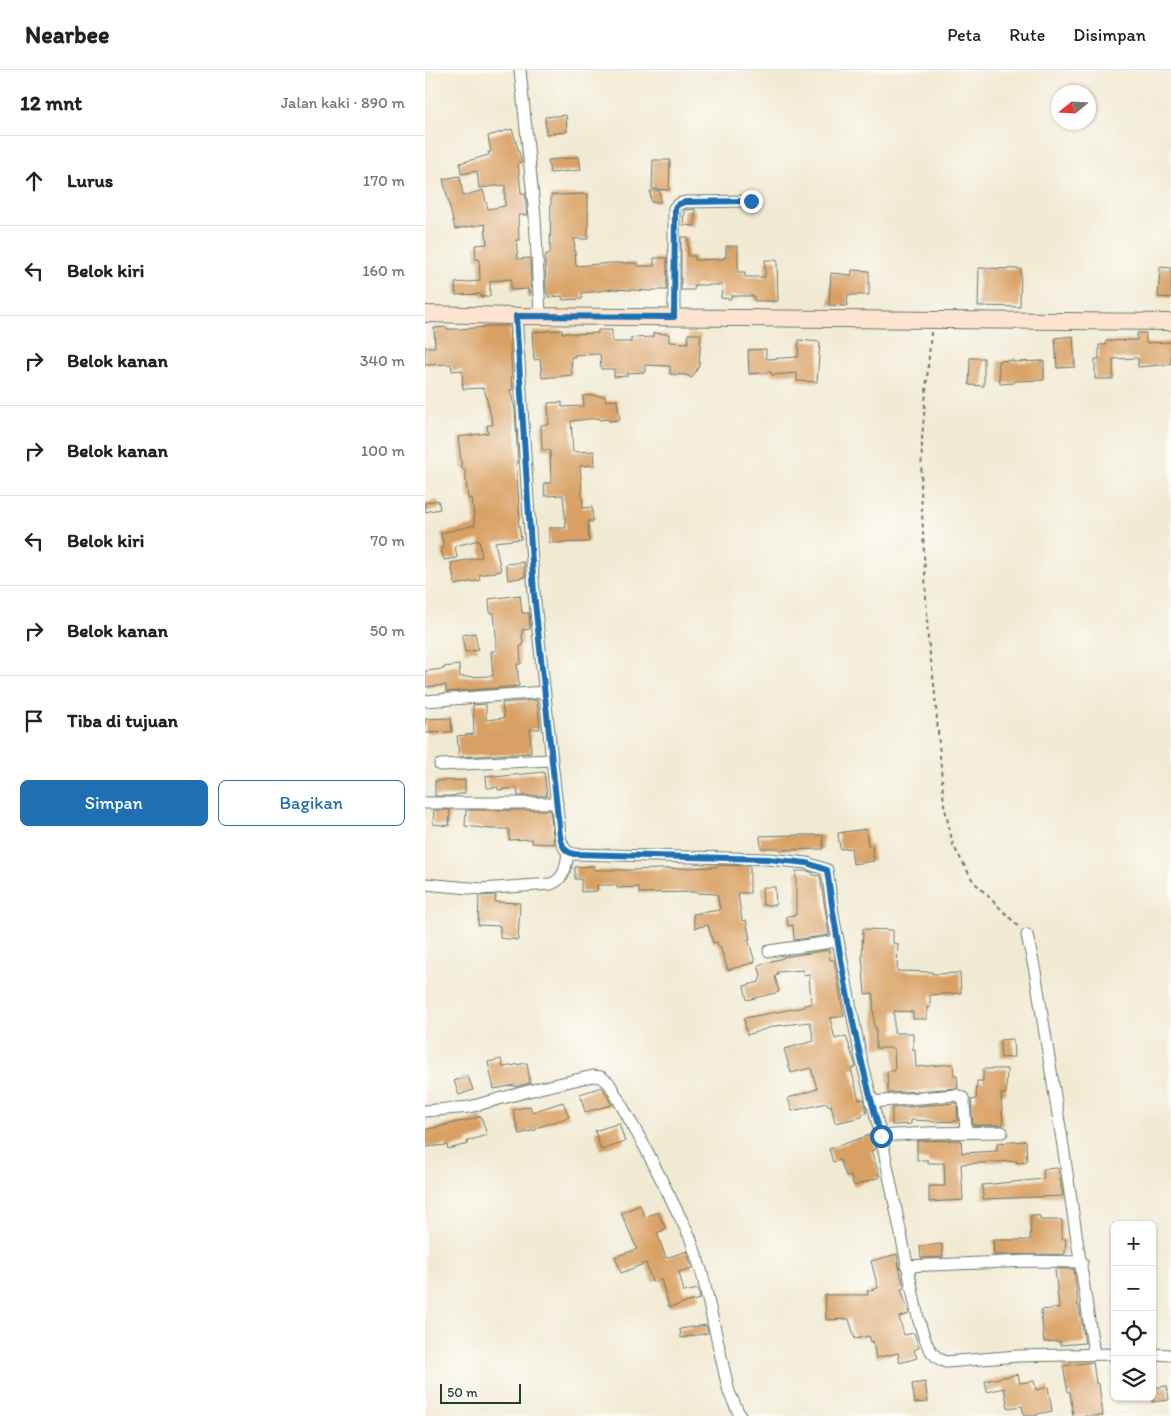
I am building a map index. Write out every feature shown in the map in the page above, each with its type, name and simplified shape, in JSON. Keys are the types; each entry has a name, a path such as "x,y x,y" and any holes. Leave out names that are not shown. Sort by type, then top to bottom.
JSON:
{"main road":[{"path":"425,314 1171,322"}],"street":[{"path":"520,70 535,217 540,315"},
{"path":"674,317 675,208 685,202 751,201"},
{"path":"425,884 481,890 551,884 557,882 562,877 568,853 562,844 551,760 534,593 516,316"},
{"path":"425,701 544,692"},
{"path":"440,765 551,760"},
{"path":"425,803 557,803"},
{"path":"568,853 768,859 807,863 827,870 838,941 871,1102 881,1136 906,1266 918,1318 925,1341 932,1354 937,1359 946,1362 1018,1356 1111,1354"},
{"path":"1027,935 1035,971 1094,1354"},
{"path":"769,951 838,941"},
{"path":"425,1111 469,1107 593,1076 609,1083 646,1149 690,1237 702,1273 729,1392 740,1416"},
{"path":"871,1102 956,1095 965,1101 966,1132"},
{"path":"881,1136 1002,1132"},
{"path":"906,1266 1028,1261 1081,1262"},
{"path":"1156,1354 1171,1355"}],"path":[{"path":"932,320 922,439 921,489 928,639 934,683 944,804 953,845 967,872 1002,912 1027,935"}],"building":[{"path":"566,115 567,132 546,134 545,117"},
{"path":"512,129 522,162 518,163 521,193 525,193 527,215 518,215 519,240 516,240 518,259 530,258 531,295 528,295 528,289 511,290 511,279 490,281 490,296 481,297 481,294 456,295 455,283 480,281 479,259 476,260 475,245 487,244 485,224 455,229 443,179 460,176 463,196 483,190 488,209 505,206 505,185 479,188 477,171 461,174 460,163 489,155 488,152 491,152 488,136"},
{"path":"579,157 581,170 550,173 548,160"},
{"path":"653,160 670,160 669,190 652,189"},
{"path":"650,191 660,191 660,202 651,202"},
{"path":"588,194 588,239 574,239 576,266 637,263 637,266 654,266 654,258 667,258 667,290 613,289 582,293 582,299 563,300 562,296 548,297 548,293 546,293 545,257 546,254 550,254 551,195"},
{"path":"695,209 695,226 683,225 684,210"},
{"path":"681,237 688,237 688,256 695,256 695,260 724,259 726,257 726,246 738,246 738,272 745,272 745,277 765,277 765,260 777,260 778,301 754,301 754,296 731,296 731,299 721,298 722,285 695,285 694,290 681,290"},
{"path":"1160,267 1171,268 1171,298 1158,297"},
{"path":"979,268 1021,269 1020,307 978,306"},
{"path":"852,270 869,271 869,295 848,295 847,306 829,305 831,273 852,275"},
{"path":"484,326 509,326 513,389 510,390 515,409 520,519 518,519 521,539 495,542 501,571 479,575 480,580 455,585 451,563 482,557 479,540 455,546 457,558 444,560 441,549 444,548 441,533 475,525 472,498 468,499 465,469 462,469 458,437 488,433 487,425 493,425 484,388 463,389 462,370 452,371 451,364 425,365 425,347 435,347 434,328 462,329"},
{"path":"562,330 562,333 573,334 598,333 598,330 612,330 612,342 631,342 631,338 653,337 653,333 669,334 669,342 688,343 688,334 701,334 699,366 692,378 686,375 670,374 670,366 645,365 645,372 627,373 627,376 614,377 614,369 601,369 600,354 574,355 575,357 571,357 572,375 542,378 540,359 534,360 532,332"},
{"path":"1137,333 1146,333 1146,343 1171,342 1171,364 1138,367 1138,358 1113,359 1113,379 1095,379 1095,359 1099,359 1099,345 1106,345 1106,341 1137,340"},
{"path":"1073,336 1075,367 1057,368 1055,338"},
{"path":"799,340 820,342 817,382 797,381 797,373 772,375 771,372 749,374 748,350 766,349 766,359 798,357"},
{"path":"970,358 984,358 984,386 969,385"},
{"path":"1013,360 1013,362 1044,361 1044,380 1014,381 1014,383 1000,384 998,361"},
{"path":"583,396 605,396 606,401 617,400 620,420 609,421 609,419 599,420 599,418 571,421 573,452 594,451 595,465 580,466 583,508 592,507 593,521 588,521 589,542 549,543 549,528 566,528 563,495 545,496 544,483 551,483 550,450 542,450 541,425 549,424 548,403 562,402 562,407 584,406"},
{"path":"438,500 440,509 425,512 425,503"},
{"path":"524,562 525,577 508,580 506,564"},
{"path":"520,595 522,613 529,613 530,629 522,630 523,646 520,646 521,664 517,664 519,686 446,692 446,685 426,687 425,671 444,669 444,667 459,665 460,677 493,676 491,651 496,651 496,635 494,613 490,613 489,599"},
{"path":"475,633 478,650 465,652 462,635"},
{"path":"537,700 540,729 530,729 531,753 459,757 457,736 474,734 473,705 486,704 486,720 504,718 502,703"},
{"path":"451,718 452,732 425,733 425,719"},
{"path":"544,772 547,796 518,796 517,788 498,790 498,787 487,788 486,776 494,775 494,777"},
{"path":"465,780 465,793 452,796 435,796 435,781"},
{"path":"434,810 450,810 449,826 433,824"},
{"path":"466,810 550,810 554,844 532,843 532,839 509,840 509,829 465,826"},
{"path":"866,829 868,846 872,845 874,861 853,864 851,848 840,849 838,833"},
{"path":"823,835 823,849 779,850 779,848 761,848 760,836"},
{"path":"717,865 750,866 750,893 738,893 742,921 746,920 750,939 748,939 755,962 728,970 720,947 718,947 717,942 713,943 708,925 695,928 693,914 720,910 717,894 696,892 639,893 639,887 617,888 617,885 597,885 597,891 581,892 581,879 575,879 575,867 594,866 594,870 632,870 717,867"},
{"path":"796,871 807,871 813,873 813,875 820,876 829,935 794,940 793,925 788,926 787,916 796,915"},
{"path":"762,887 775,887 776,905 763,905"},
{"path":"496,895 495,902 520,903 518,940 500,938 500,926 478,925 479,896"},
{"path":"863,929 893,930 893,943 898,944 897,971 932,972 932,974 960,973 961,993 930,995 930,1008 927,1007 927,1019 913,1019 913,1012 894,1011 894,1033 913,1033 916,1067 953,1064 958,1088 888,1093 887,1071 895,1071 894,1048 876,1048 873,993 865,994 862,957"},
{"path":"829,950 830,960 834,960 844,1016 830,1018 835,1039 846,1036 856,1067 851,1069 859,1100 864,1099 867,1113 862,1114 862,1117 835,1123 831,1105 828,1106 827,1103 792,1111 788,1098 817,1089 811,1068 791,1073 784,1049 814,1041 810,1022 775,1026 747,1035 744,1018 804,1007 804,1005 811,1004 809,974 803,975 802,970 777,972 778,975 775,976 779,992 747,1000 744,986 759,982 761,975 758,965 783,957"},
{"path":"1013,1039 1014,1057 1001,1058 1000,1040"},
{"path":"501,1059 503,1067 527,1063 530,1083 494,1089 488,1062"},
{"path":"983,1069 1007,1069 1006,1094 1001,1094 1003,1125 973,1125 971,1100 976,1099 977,1081 983,1081"},
{"path":"468,1076 473,1090 459,1095 454,1081"},
{"path":"602,1087 612,1105 585,1112 580,1094"},
{"path":"563,1102 569,1117 536,1128 536,1130 519,1134 513,1110 530,1106 532,1112"},
{"path":"957,1103 958,1121 932,1122 911,1120 911,1124 892,1125 892,1108"},
{"path":"481,1116 487,1135 467,1141 468,1144 448,1149 447,1145 425,1147 425,1130"},
{"path":"619,1123 625,1142 601,1150 595,1131"},
{"path":"873,1134 876,1149 871,1151 880,1177 854,1186 850,1175 846,1176 840,1160 833,1162 829,1149"},
{"path":"961,1140 962,1153 997,1151 997,1143 1026,1141 1027,1162 961,1164 963,1200 929,1202 929,1186 945,1186 944,1163 928,1163 928,1160 917,1160 917,1141"},
{"path":"1058,1168 1063,1196 983,1199 982,1185 1044,1179 1043,1169"},
{"path":"640,1205 645,1217 658,1212 666,1229 657,1233 666,1258 687,1251 692,1268 679,1272 684,1292 698,1289 700,1299 669,1307 661,1279 652,1282 646,1263 621,1273 615,1257 637,1249 621,1213"},
{"path":"1031,1215 1040,1216 1040,1220 1062,1220 1062,1239 1066,1239 1065,1254 994,1255 993,1240 1030,1240"},
{"path":"942,1244 943,1257 921,1258 920,1246"},
{"path":"897,1254 904,1288 901,1289 909,1314 899,1317 904,1335 914,1333 919,1348 914,1350 917,1358 900,1363 898,1353 876,1358 873,1341 871,1342 869,1336 855,1339 849,1319 826,1320 825,1295 868,1295 867,1291 878,1288 871,1261"},
{"path":"1055,1269 1074,1269 1085,1343 1060,1345 1060,1341 1044,1342 1041,1310 1059,1308"},
{"path":"706,1325 708,1333 681,1338 680,1329"},
{"path":"1093,1362 1096,1383 1099,1384 1103,1416 1073,1416 1070,1392 1068,1392 1063,1366"},
{"path":"1018,1374 1020,1383 1034,1381 1036,1390 1048,1387 1052,1411 1037,1414 1037,1416 1024,1416 1022,1406 1008,1408 1004,1388 987,1392 985,1381"},
{"path":"925,1382 928,1402 915,1403 912,1384"},
{"path":"1167,1386 1169,1400 1152,1402 1156,1401 1156,1387"}],"route":[{"path":"751,201 685,202 675,208 674,317 516,316 534,593 560,836 564,849 568,853 574,854 768,859 807,863 827,870 834,920 861,1058 881,1136"}]}
